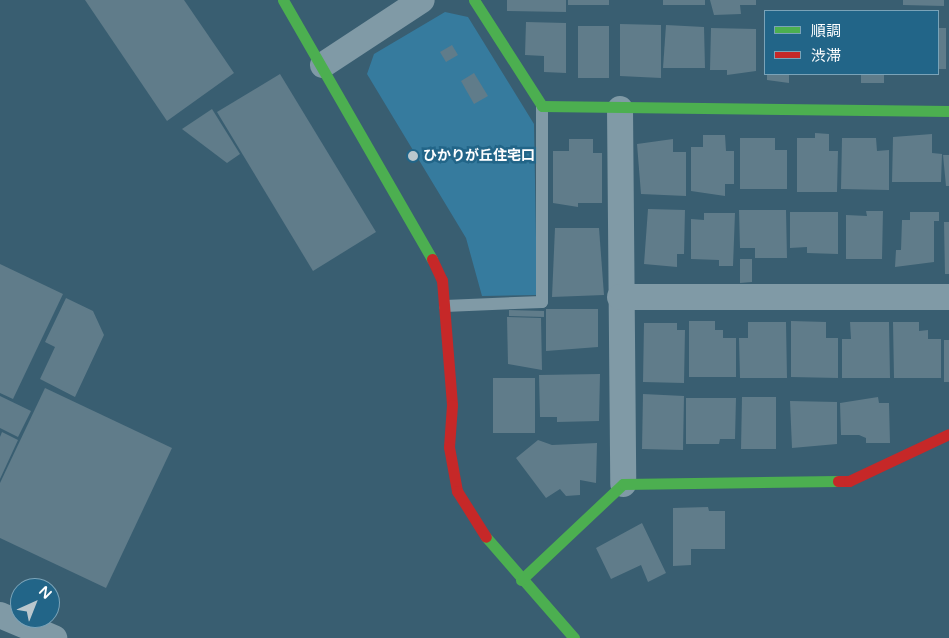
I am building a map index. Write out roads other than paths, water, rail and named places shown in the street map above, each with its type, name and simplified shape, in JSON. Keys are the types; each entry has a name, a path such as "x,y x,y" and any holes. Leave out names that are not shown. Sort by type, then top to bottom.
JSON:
{"street":[{"path":"284,0 421,236 442,280 452,405 449,447 457,490 474,523 521,580 574,638"},
{"path":"323,65 422,0"},
{"path":"474,0 542,106 620,109 949,111"},
{"path":"620,109 620,297 623,484"},
{"path":"620,297 949,297"},
{"path":"521,580 623,484 849,482 949,434"},
{"path":"0,615 54,638"}],"lane":[{"path":"445,306 542,302 542,106"}],"place":[{"name":"ひかりが丘住宅口","path":"413,156"}]}
